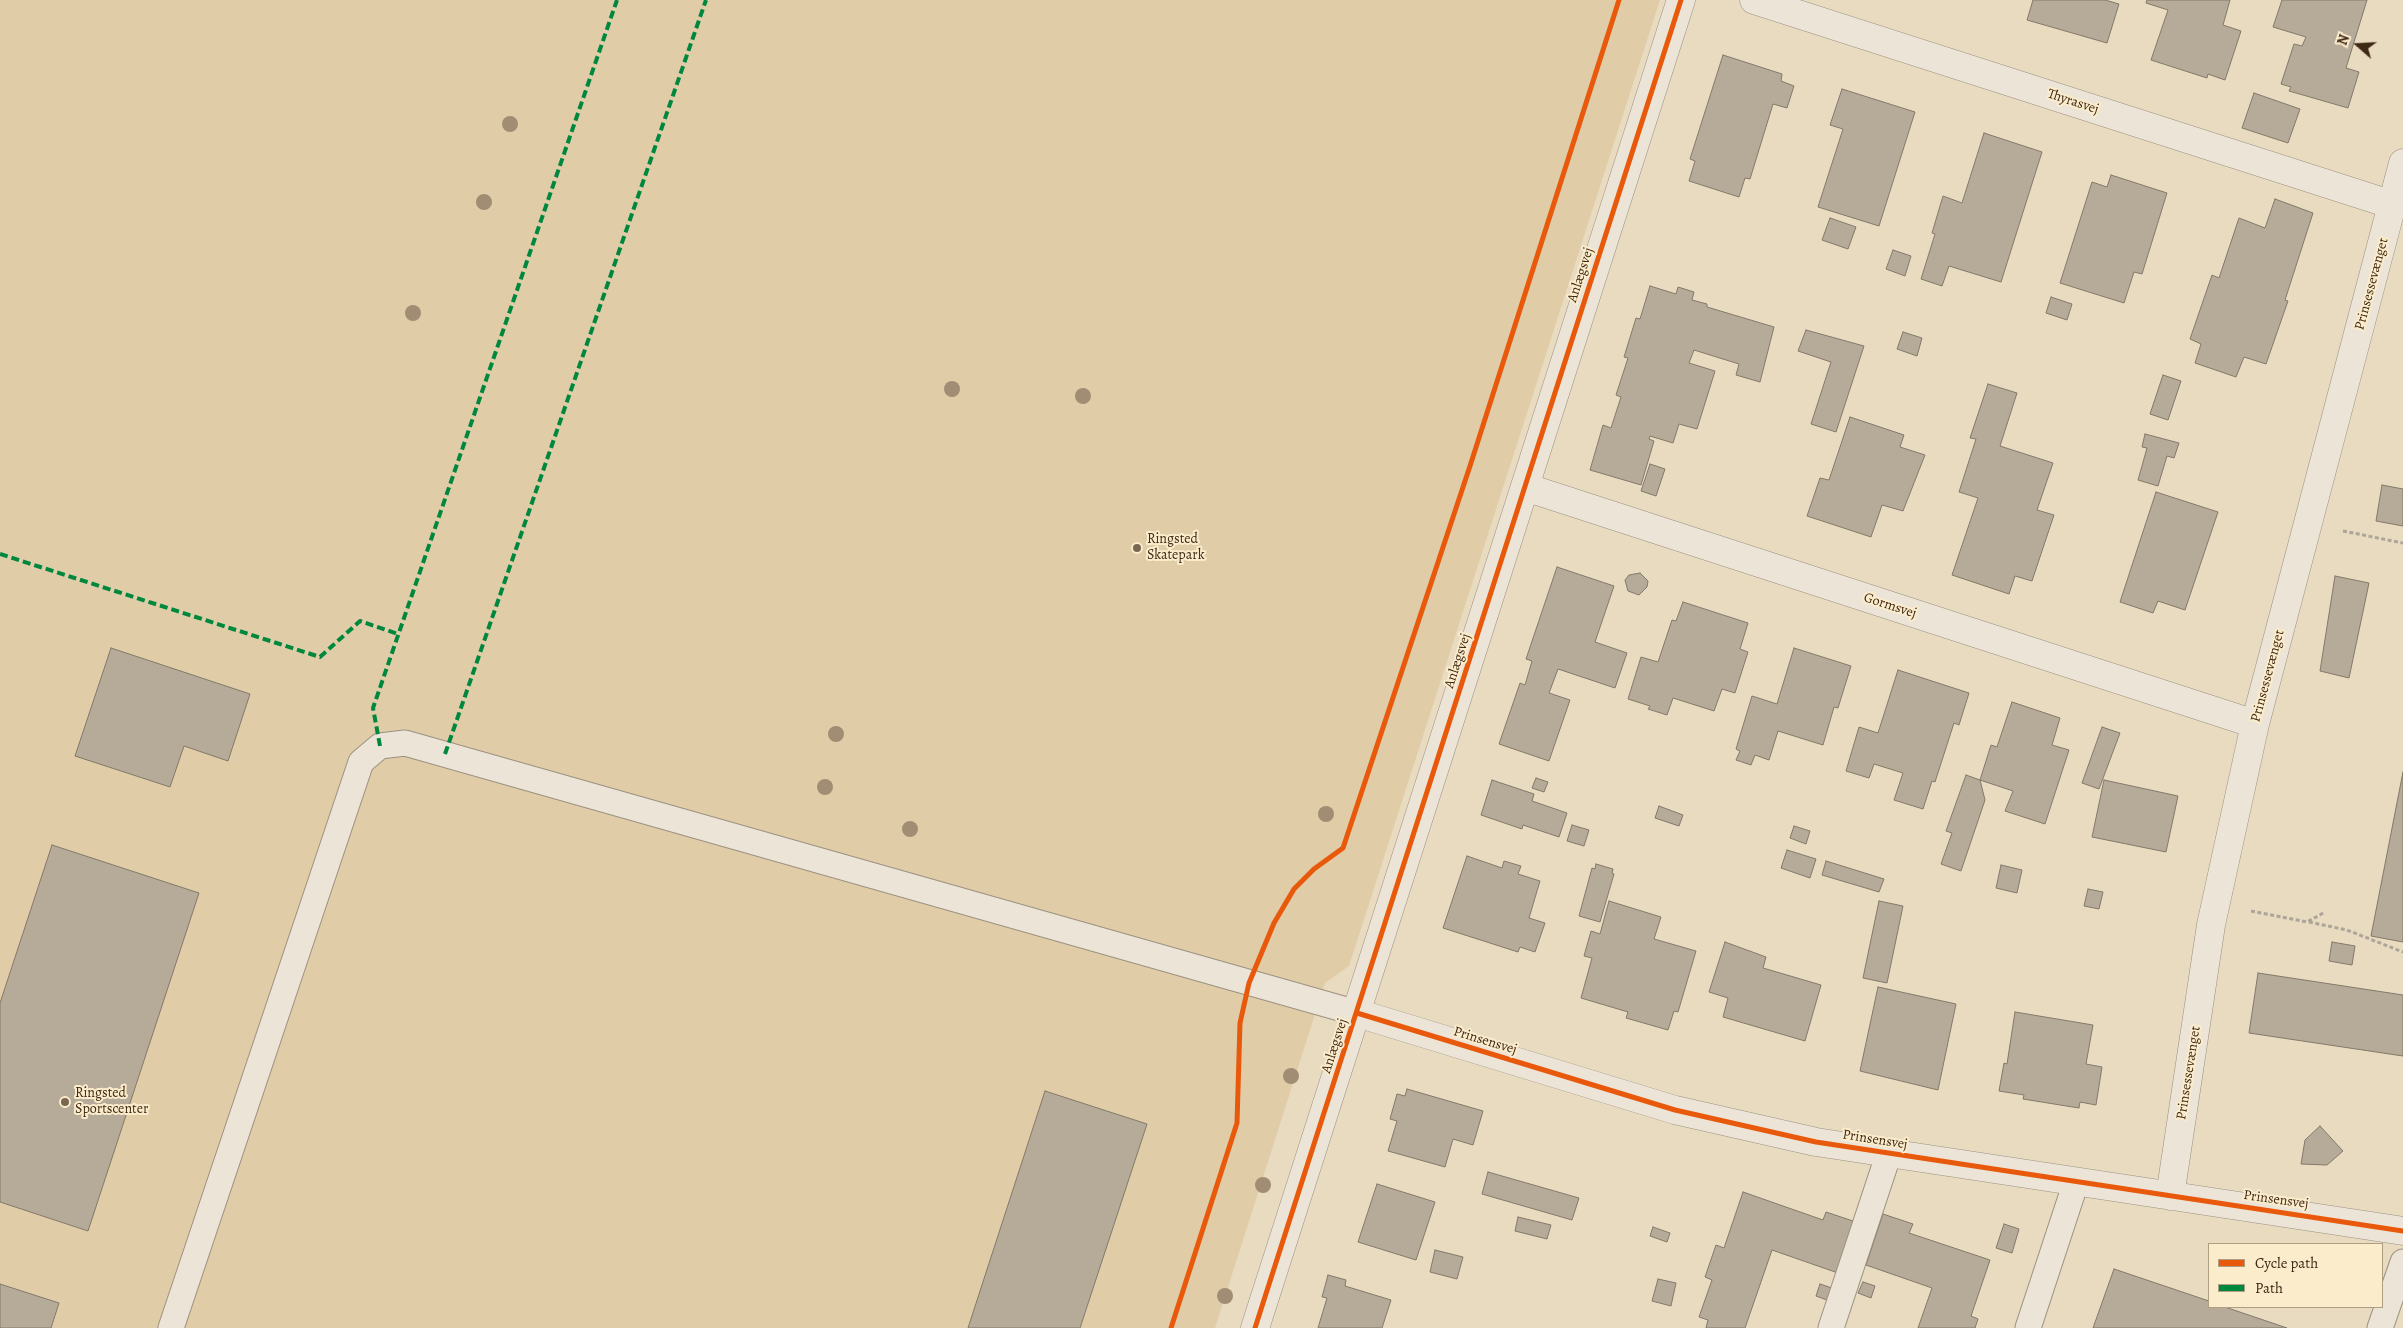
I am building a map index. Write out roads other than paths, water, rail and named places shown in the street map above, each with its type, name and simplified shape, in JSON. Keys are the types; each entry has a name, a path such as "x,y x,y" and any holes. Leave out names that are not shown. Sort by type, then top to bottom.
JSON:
{"street":[{"name":"Anlægsvej","path":"1255,1328 1681,0"},
{"name":"Thyrasvej","path":"1754,0 2393,205"},
{"name":"Prinsessevænget","path":"2170,1196 2216,905 2255,724 2403,163"},
{"name":"Gormsvej","path":"1525,487 2255,724"},
{"name":"Prinsensvej","path":"1357,1013 1675,1110 1816,1142 2403,1231"}],"lane":[{"path":"171,1328 361,762 380,746 405,743 1357,1013"},
{"path":"1831,1328 1889,1154"},
{"path":"2028,1328 2076,1182"},
{"path":"2380,1328 2403,1262"}],"place":[{"name":"Ringsted Skatepark","path":"1137,548"},
{"name":"Ringsted Sportscenter","path":"65,1102"}]}
